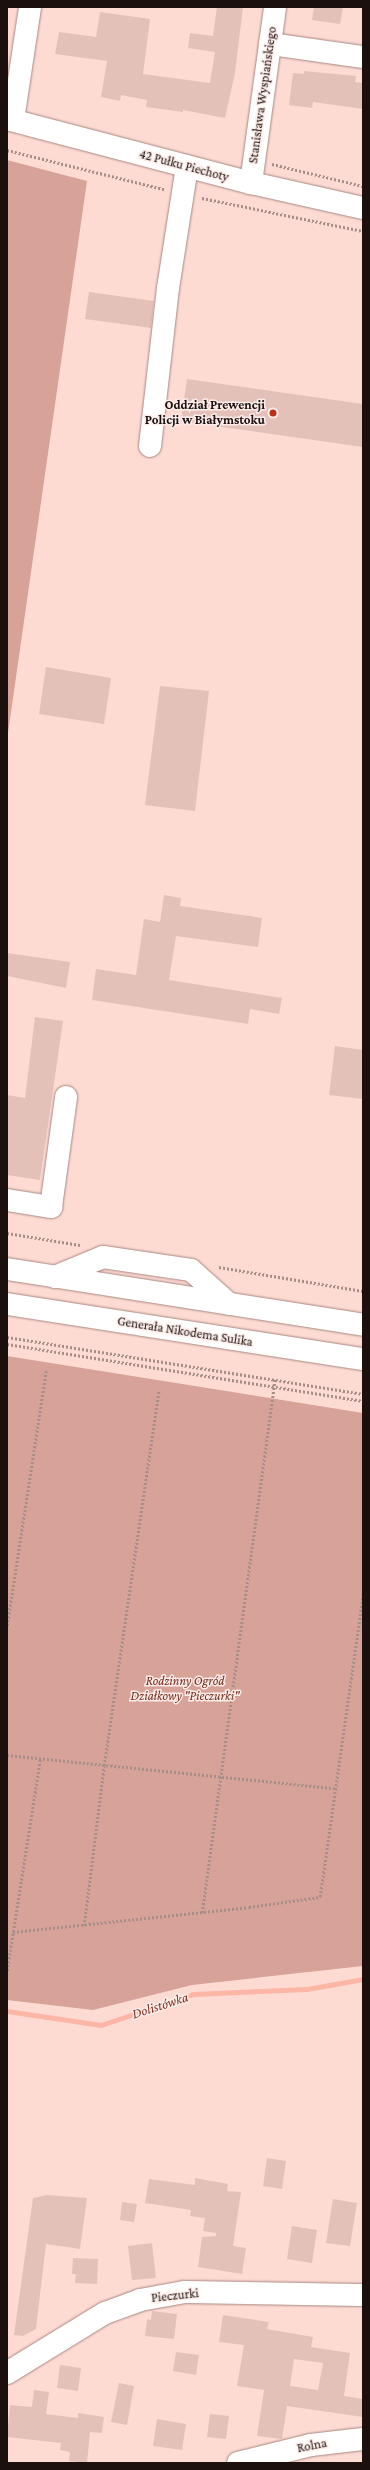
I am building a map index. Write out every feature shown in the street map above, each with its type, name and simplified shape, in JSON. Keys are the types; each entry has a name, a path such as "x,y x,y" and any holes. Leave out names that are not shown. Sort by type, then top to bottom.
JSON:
{"main road":[{"path":"10,120 30,7"},
{"name":"Stanisława Wyspiańskiego","path":"251,183 276,7"},
{"path":"270,44 363,57"},
{"name":"42 Pułku Piechoty","path":"10,120 251,183 363,208"},
{"path":"150,446 168,288 187,166"},
{"path":"7,1200 51,1207 66,1097"},
{"path":"7,1269 363,1325"},
{"name":"Generała Nikodema Sulika","path":"7,1304 363,1359"},
{"path":"7,1312 73,1315"},
{"name":"Pieczurki","path":"7,2373 105,2313 140,2300 185,2292 363,2295"},
{"name":"Rolna","path":"238,2463 311,2445 363,2439"}],"path":[{"path":"7,150 165,190"},
{"path":"269,162 275,166 363,186"},
{"path":"199,197 363,231"},
{"path":"7,1337 363,1394"},
{"path":"7,1344 363,1401"},
{"path":"7,1626 46,1371"},
{"path":"202,1913 219,1777 275,1380"},
{"path":"84,1926 104,1766 159,1390"},
{"path":"13,1932 202,1913 320,1897 334,1788 363,1594"},
{"path":"7,1755 40,1760 334,1788"},
{"path":"7,1971 9,1948 13,1932 40,1760"}],"green space":[{"path":"7,160 87,181 7,740"},
{"name":"Rodzinny Ogród Działkowy \"Pieczurki\"","path":"7,1356 363,1413 363,1966 192,1985 93,2010 7,2000"}],"building":[{"path":"217,7 243,7 235,73 225,118 183,110 183,112 146,107 147,100 121,95 120,101 101,97 107,61 55,54 59,32 96,37 100,12 150,19 143,74 210,83 215,52 188,48 190,33 213,36"},
{"path":"314,7 343,7 340,24 312,20"},
{"path":"304,71 356,76 355,82 363,83 363,109 313,102 312,108 289,105 293,73 304,74"},
{"path":"89,292 154,301 151,328 85,319"},
{"name":"Oddział Prewencji Policji w Białymstoku","path":"187,379 363,404 363,447 181,421"},
{"path":"46,667 111,678 104,724 39,714"},
{"path":"160,686 209,691 195,811 145,805"},
{"path":"164,895 181,898 180,906 262,918 258,947 176,936 169,980 282,998 279,1014 250,1009 248,1024 92,1000 96,969 136,975 144,919 160,922"},
{"path":"7,953 70,962 66,988 7,976"},
{"path":"35,1017 63,1021 40,1180 7,1175 7,1095 25,1098"},
{"path":"335,1046 363,1050 363,1099 329,1095"},
{"path":"267,2158 286,2161 282,2189 263,2186"},
{"path":"195,2178 228,2184 227,2191 241,2192 233,2246 246,2248 242,2274 198,2267 202,2237 216,2236 216,2233 203,2231 205,2218 190,2216 191,2210 145,2203 149,2179 195,2185"},
{"path":"47,2195 87,2198 80,2249 46,2244 36,2329 23,2336 14,2335 33,2198"},
{"path":"333,2199 357,2203 350,2246 326,2243"},
{"path":"122,2202 137,2204 134,2222 120,2220"},
{"path":"292,2226 317,2230 312,2263 287,2259"},
{"path":"152,2243 156,2278 132,2280 128,2246"},
{"path":"73,2258 98,2259 97,2284 75,2283 76,2274 72,2274"},
{"path":"152,2311 177,2314 174,2339 145,2336 147,2319 151,2320"},
{"path":"223,2315 269,2322 267,2329 313,2337 311,2347 350,2353 344,2396 363,2399 363,2417 287,2406 282,2439 257,2436 264,2390 237,2386 244,2345 219,2342","holes":["294,2359 323,2363 318,2390 290,2386"]},
{"path":"176,2352 199,2355 196,2375 173,2371"},
{"path":"60,2365 81,2368 78,2391 57,2388"},
{"path":"119,2383 134,2386 127,2425 111,2422"},
{"path":"34,2390 49,2392 46,2414 78,2418 78,2413 104,2417 102,2433 90,2432 87,2463 69,2461 70,2452 60,2450 61,2443 7,2437 10,2405 32,2407"},
{"path":"210,2414 229,2416 226,2439 207,2437"},
{"path":"157,2419 186,2424 182,2450 153,2446"}],"waterway":[{"name":"Dolistówka","path":"7,2011 101,2025 193,1994 307,1989 363,1979"}],"place":[{"name":"Oddział Prewencji Policji w Białymstoku","path":"273,413"}]}
